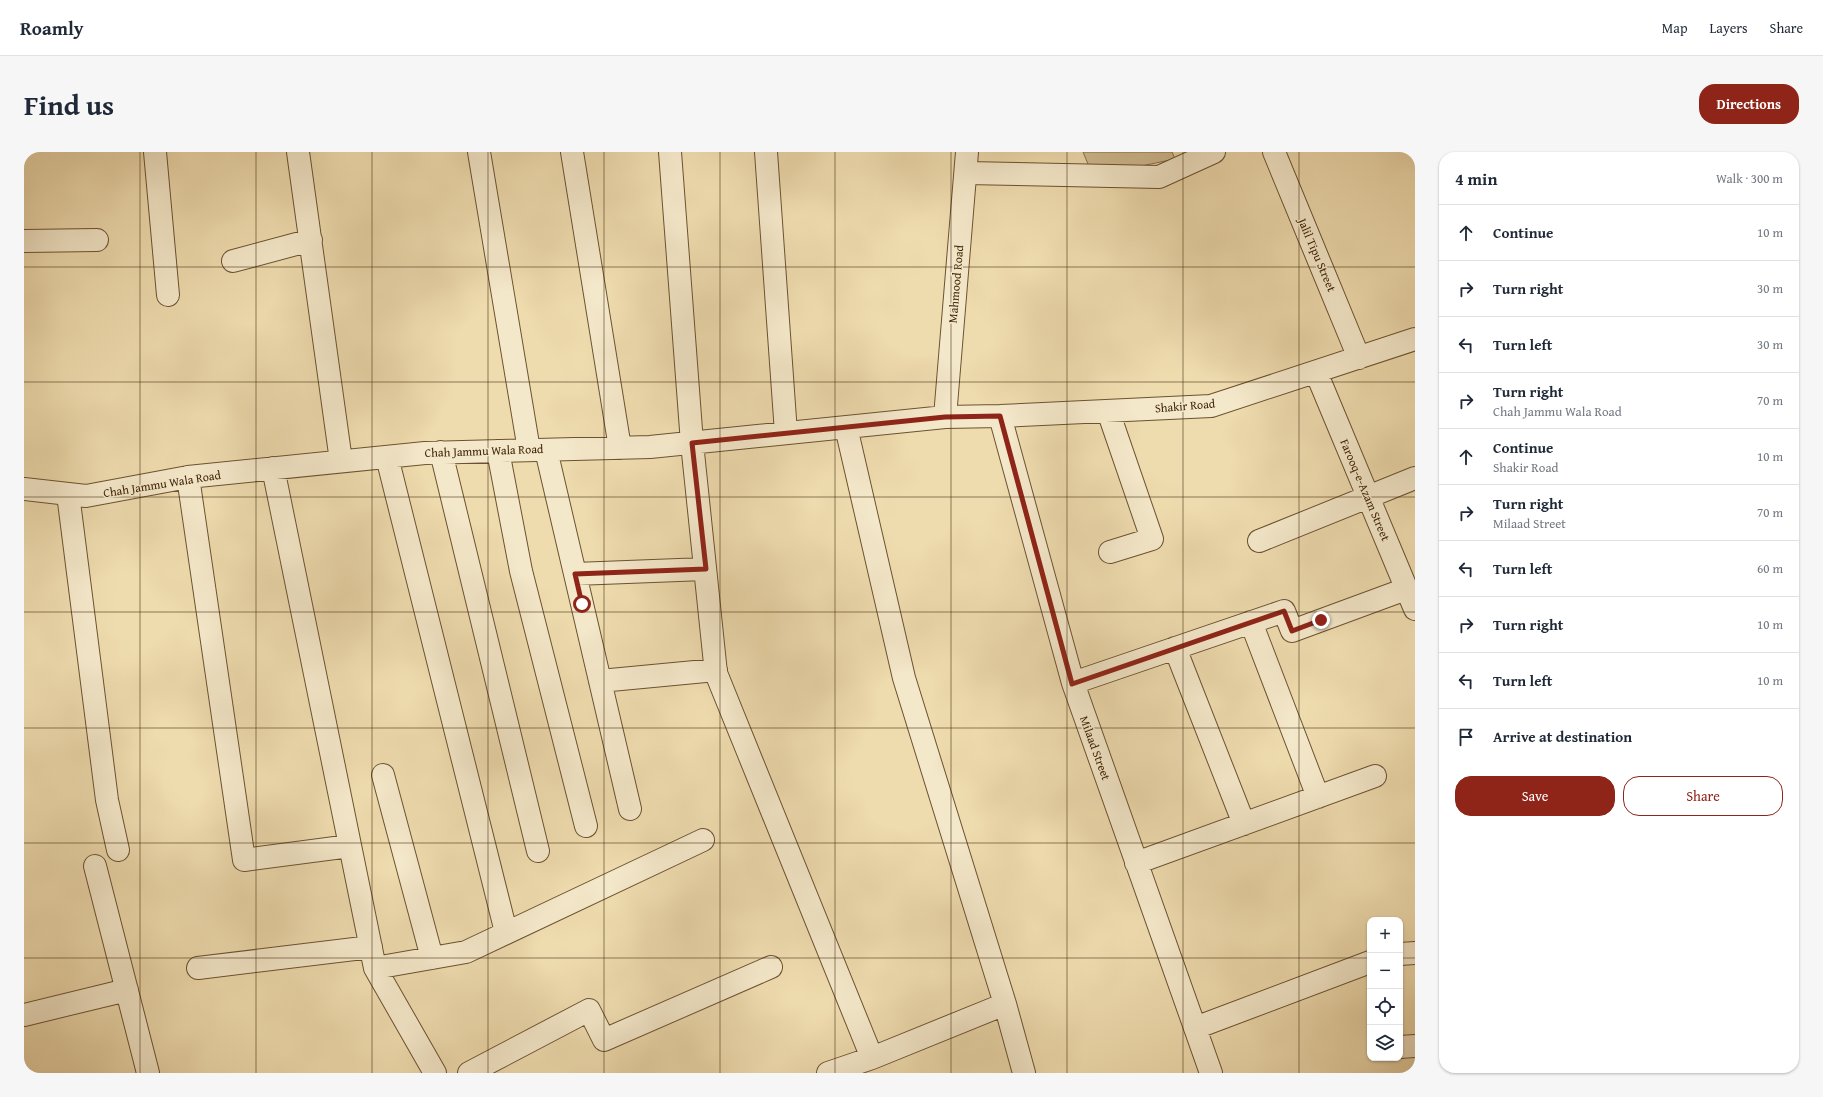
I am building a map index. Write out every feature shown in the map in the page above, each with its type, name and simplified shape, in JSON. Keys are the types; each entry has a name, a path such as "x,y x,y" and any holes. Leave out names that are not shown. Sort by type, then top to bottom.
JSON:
{"street":[{"path":"155,152 168,295"},
{"path":"298,152 341,461"},
{"path":"479,152 537,450 575,574 630,809"},
{"path":"572,152 620,448"},
{"path":"670,152 692,443 716,670 872,1058"},
{"path":"766,152 786,433"},
{"path":"966,163 1159,177 1214,152"},
{"name":"Jalil Tipu Street","path":"1274,152 1359,358"},
{"name":"Mahmood Road","path":"945,417 966,163"},
{"path":"24,241 97,240"},
{"path":"233,261 311,240"},
{"name":"Shakir Road","path":"945,417 1000,416 1211,406 1415,339"},
{"name":"Farooq-e-Azam Street","path":"1316,372 1412,599"},
{"path":"1108,411 1152,539 1110,552"},
{"name":"Milaad Street","path":"1000,416 1072,684 1210,1073"},
{"name":"Chah Jammu Wala Road","path":"24,489 86,496 188,478 341,461 441,452 650,447 945,417"},
{"path":"846,427 904,678 1005,1004 1024,1073"},
{"path":"498,451 521,571 586,826"},
{"path":"441,452 538,851"},
{"path":"387,457 506,932"},
{"path":"273,468 373,957 434,1073"},
{"path":"188,478 244,860 350,846"},
{"path":"1259,541 1415,478"},
{"path":"68,494 107,800 118,850"},
{"path":"575,574 706,569"},
{"path":"1072,684 1284,611 1292,631 1412,599"},
{"path":"1251,622 1318,797"},
{"path":"1175,648 1244,824"},
{"path":"600,681 716,670"},
{"path":"383,775 432,958"},
{"path":"1136,862 1375,776"},
{"path":"198,968 373,957 432,958 466,952 703,840"},
{"path":"95,866 148,1073"},
{"path":"1403,954 1415,952"},
{"path":"1195,1028 1367,963"},
{"path":"469,1073 589,1010 604,1040 771,968"},
{"path":"24,1015 127,990"},
{"path":"828,1073 872,1058 1005,1004"},
{"path":"1403,1047 1415,1046"}],"shaded area":[{"path":"1083,152 1172,152 1175,159 1093,176"}],"route":[{"path":"582,604 575,574 706,569 692,443 945,417 1000,416 1072,684 1284,611 1292,631 1321,620"}]}
